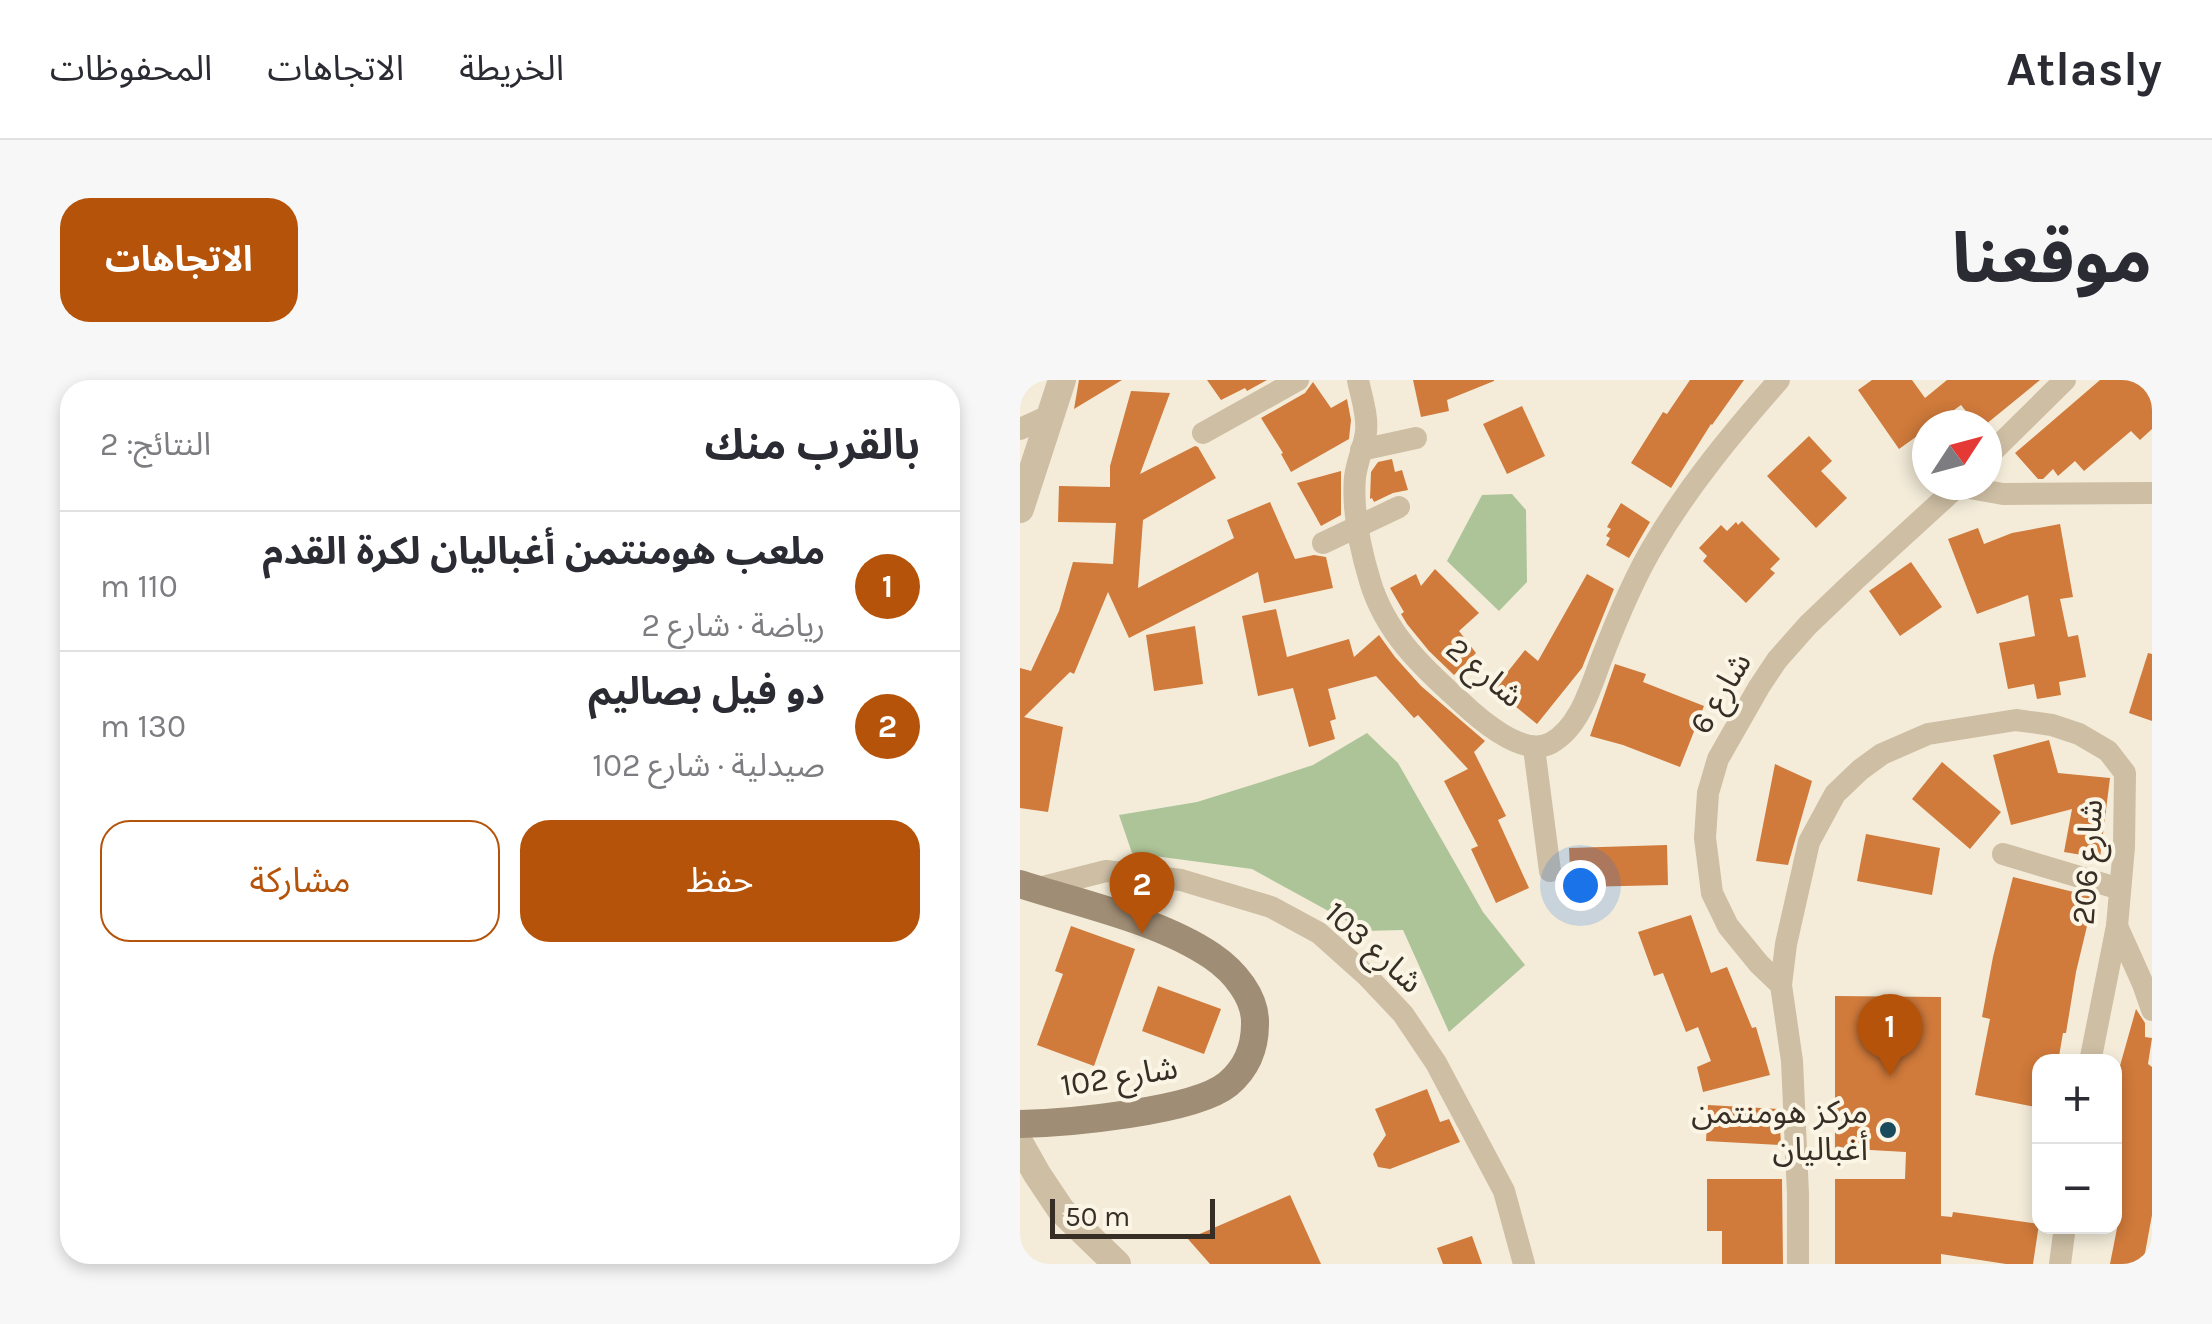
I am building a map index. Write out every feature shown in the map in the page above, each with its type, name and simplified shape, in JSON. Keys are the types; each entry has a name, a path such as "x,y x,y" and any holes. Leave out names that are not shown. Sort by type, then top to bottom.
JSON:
{"main road":[{"name":"شارع 102","path":"1020,1124 1153,1110 1196,1099 1227,1085 1246,1063 1255,1044 1256,1016 1236,977 1214,957 1180,938 1028,886"}],"street":[{"path":"1020,509 1062,380"},
{"path":"1202,433 1298,380"},
{"name":"شارع 2","path":"1358,380 1366,423 1355,478 1356,527 1370,583 1384,618 1406,649 1478,718 1534,748 1558,737 1580,709 1653,545 1726,442 1779,380"},
{"path":"2002,442 2065,380"},
{"path":"1020,428 1051,414"},
{"path":"1361,450 1416,438"},
{"path":"2002,494 2152,493"},
{"name":"شارع 6","path":"1781,986 1728,926 1712,893 1704,838 1708,793 1718,758 1758,686 1808,625 1944,500"},
{"path":"1323,544 1399,508"},
{"name":"شارع 206","path":"1781,986 1809,842 1835,794 1882,754 1928,734 2016,720 2052,725 2079,734 2108,751 2125,773 2118,926 2092,1054"},
{"path":"1534,748 1550,870"},
{"path":"2004,854 2120,889"},
{"name":"شارع 103","path":"1028,886 1106,871 1181,880 1272,907 1319,933 1403,1014 1436,1063 1504,1191 1524,1264"},
{"path":"2118,926 2152,1010"},
{"path":"1781,986 1792,1061 1798,1264"},
{"path":"1020,1144 1061,1210 1117,1264"},
{"path":"2060,1264 2064,1234"}],"green space":[{"path":"1512,494 1526,510 1527,582 1499,611 1447,561 1482,495"},
{"path":"1367,733 1398,763 1483,912 1525,965 1449,1032 1403,930 1365,931 1252,869 1132,853 1119,815 1197,802 1313,765"}],"building":[{"path":"1079,380 1122,380 1074,409"},
{"path":"1207,380 1267,380 1221,400"},
{"path":"1413,380 1494,381 1447,400 1449,411 1421,417"},
{"path":"1690,380 1744,380 1671,488 1631,463 1663,412 1667,414"},
{"path":"1872,380 1912,380 1925,398 1947,380 2040,380 2002,411 1965,410 1961,405 1954,410 1912,410 1912,440 1899,449 1858,390"},
{"path":"2100,380 2152,380 2152,429 2140,440 2131,431 2084,471 2075,461 2058,476 2053,469 2038,479 2015,453"},
{"path":"1313,382 1331,408 1347,399 1349,439 1291,472 1261,418 1305,393"},
{"path":"1131,391 1170,393 1140,474 1195,446 1216,478 1143,520 1138,588 1234,538 1227,520 1270,502 1295,559 1326,557 1333,588 1264,603 1258,572 1129,638 1108,592 1074,674 1070,672 1024,717 1063,727 1048,812 1020,808 1020,668 1031,671 1059,611 1073,562 1113,564 1116,523 1058,522 1059,486 1110,487 1110,466"},
{"path":"1522,406 1545,456 1507,474 1483,424"},
{"path":"1809,436 1832,461 1821,471 1847,498 1816,528 1767,476"},
{"path":"1392,459 1395,472 1402,470 1408,490 1374,502 1370,499 1371,472 1378,462"},
{"path":"1341,471 1341,515 1321,526 1297,483"},
{"path":"1621,503 1650,522 1629,558 1606,545 1611,529 1607,527"},
{"path":"1742,521 1780,559 1770,569 1775,573 1746,603 1703,561 1707,556 1699,548 1721,525 1727,531"},
{"path":"2060,524 2073,597 2060,599 2068,637 2078,635 2086,677 2059,682 2061,695 2037,699 2034,684 2008,689 1999,643 2035,636 2028,595 1977,614 1948,539 1978,528 1984,544 2012,533"},
{"path":"1911,562 1942,607 1900,636 1869,591"},
{"path":"1435,569 1479,613 1459,631 1476,653 1454,675 1407,624 1390,588 1416,574 1421,586"},
{"path":"1587,574 1614,589 1582,668 1537,724 1494,689 1525,650 1538,661"},
{"path":"1276,609 1287,657 1349,639 1354,657 1379,635 1421,686 1485,741 1474,752 1506,816 1498,820 1529,888 1496,903 1471,849 1478,846 1444,781 1468,769 1376,676 1328,689 1336,719 1330,721 1335,739 1309,747 1293,688 1258,696 1242,616"},
{"path":"1195,626 1203,684 1154,691 1146,635"},
{"path":"2148,653 2152,654 2152,721 2129,713"},
{"path":"1615,664 1646,674 1643,682 1704,706 1680,767 1590,736"},
{"path":"2049,740 2058,773 2110,778 2100,858 2064,852 2072,809 2011,825 1993,755"},
{"path":"1942,762 2001,812 1970,849 1912,799"},
{"path":"1775,764 1812,781 1788,865 1756,861"},
{"path":"1866,834 1940,848 1932,895 1857,881"},
{"path":"1667,845 1668,885 1579,887 1579,870 1570,870 1569,848"},
{"path":"2013,877 2094,897 2059,1054 2032,1054 2032,1106 1975,1095 1990,1019 1982,1017"},
{"path":"1691,915 1711,973 1727,967 1752,1028 1756,1027 1770,1075 1703,1092 1697,1067 1711,1061 1698,1027 1686,1032 1663,973 1654,976 1638,932"},
{"path":"1071,926 1135,949 1094,1066 1037,1045 1063,974 1055,971"},
{"path":"1158,986 1221,1009 1204,1054 1142,1031"},
{"name":"مركز هومنتمن أغباليان","path":"1835,996 1941,997 1941,1216 1952,1217 1953,1212 2032,1223 2032,1234 2038,1234 2033,1264 1941,1254 1941,1264 1835,1264 1835,1179 1905,1179 1906,1152 1835,1148"},
{"path":"2136,1009 2145,1023 2145,1037 2152,1038 2148,1064 2152,1067 2152,1215 2143,1264 2110,1264 2116,1234 2122,1234 2122,1059"},
{"path":"1427,1089 1440,1122 1449,1119 1460,1142 1390,1169 1378,1167 1373,1154 1386,1135 1375,1109"},
{"path":"1708,1105 1779,1109 1781,1145 1706,1141"},
{"path":"1707,1179 1782,1179 1783,1264 1722,1264 1722,1231 1707,1231"},
{"path":"1290,1195 1321,1264 1210,1264 1188,1239"},
{"path":"1472,1236 1482,1264 1443,1264 1437,1248"}],"place":[{"name":"دو فيل بصاليم","path":"1142,934"},
{"name":"ملعب هومنتمن أغباليان لكرة القدم","path":"1890,1076"},
{"name":"مركز هومنتمن أغباليان","path":"1888,1130"}]}
